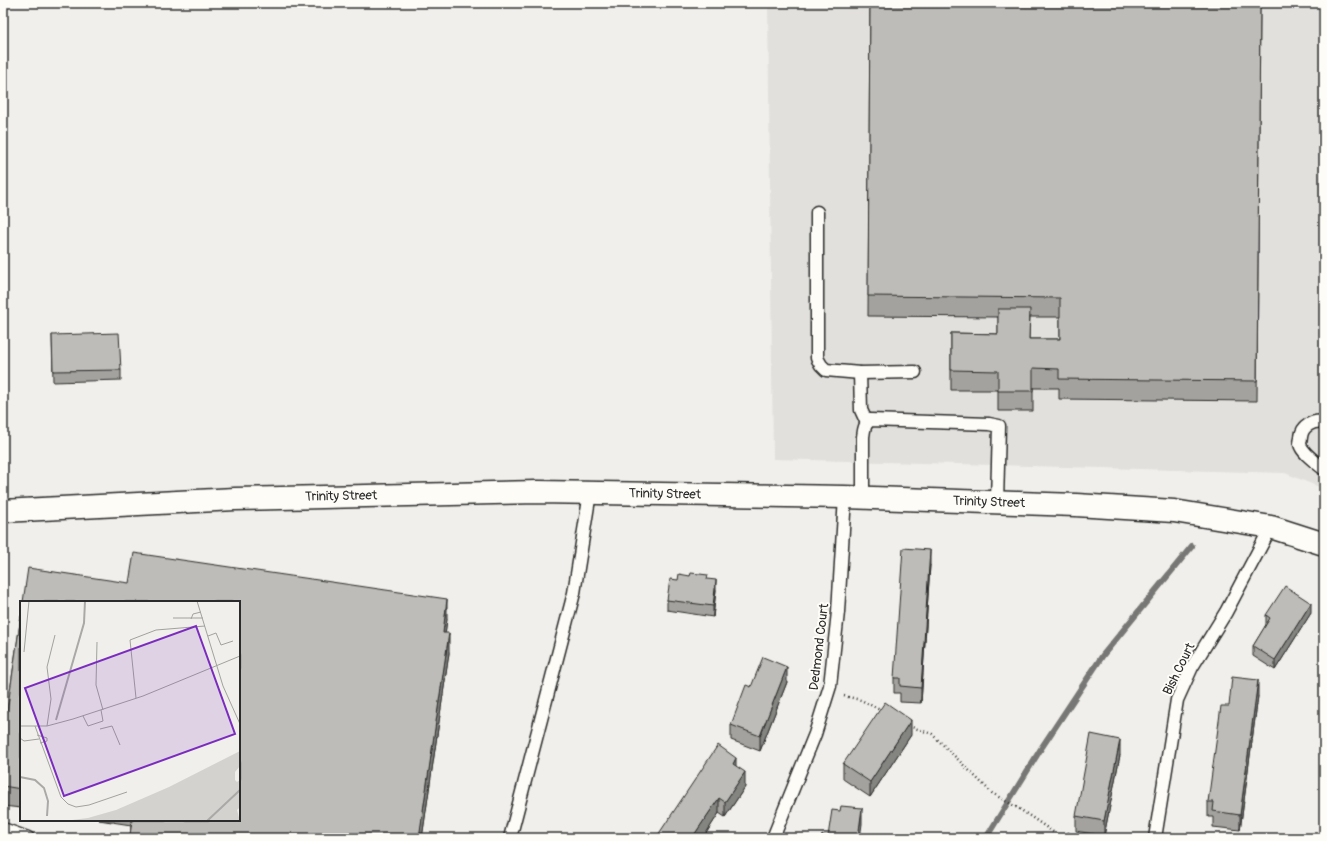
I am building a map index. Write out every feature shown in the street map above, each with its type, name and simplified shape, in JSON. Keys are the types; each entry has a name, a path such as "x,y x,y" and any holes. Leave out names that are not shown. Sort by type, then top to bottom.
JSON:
{"street":[{"name":"Trinity Street","path":"3,512 235,499 538,492 854,498 1076,505 1174,511 1271,527 1324,544"}],"lane":[{"path":"817,212 818,358 821,365 826,370 860,373 915,372"},
{"path":"860,373 861,410 867,423 870,420 989,424 999,426 997,502"},
{"path":"1324,422 1308,424 1301,431 1300,444 1309,457 1324,469"},
{"name":"Dedmond Court","path":"773,838 815,734 830,686 838,612 862,437 867,423"},
{"path":"510,838 574,593 590,493"},
{"name":"Bish Court","path":"1156,838 1177,700 1192,667 1226,612 1271,527"},
{"path":"3,829 28,838"}],"path":[{"path":"828,692 862,700 888,715"},
{"path":"908,726 932,734 992,793 1021,810 1062,838"}],"shaded area":[{"path":"768,3 1324,3 1324,489 1285,473 773,459"}],"building":[{"path":"870,3 1260,3 1257,381 1059,379 1059,369 1033,368 1033,391 998,391 998,371 951,370 951,333 998,334 998,309 1030,309 1029,339 1060,339 1060,298 868,296"},
{"path":"119,333 121,370 53,371 52,335"},
{"path":"903,548 930,550 921,688 900,686 900,678 894,678"},
{"path":"134,553 447,599 443,633 449,633 419,838 147,838 130,835 132,821 240,821 240,601 23,601 28,568 129,583"},
{"path":"691,573 708,575 707,579 716,580 713,606 667,600 670,579 678,580 679,574 690,576"},
{"path":"1285,586 1311,603 1275,660 1253,646 1270,618 1266,615"},
{"path":"20,623 20,789 3,786 3,739"},
{"path":"763,657 787,667 760,736 731,725 746,685 751,687"},
{"path":"1232,677 1258,680 1240,815 1213,811 1214,802 1208,802 1221,706 1229,706"},
{"path":"885,702 911,720 870,782 843,764"},
{"path":"1091,734 1120,740 1104,821 1076,816"},
{"path":"718,745 736,758 733,764 745,772 725,802 719,798 692,838 656,838"},
{"path":"841,806 862,808 858,838 821,838 822,835 828,836 832,810 840,811"},
{"path":"1068,832 1078,838 1064,838"},
{"path":"1198,835 1207,838 1197,838"}],"waterway":[{"path":"986,838 1042,747 1103,655 1192,546"}]}
